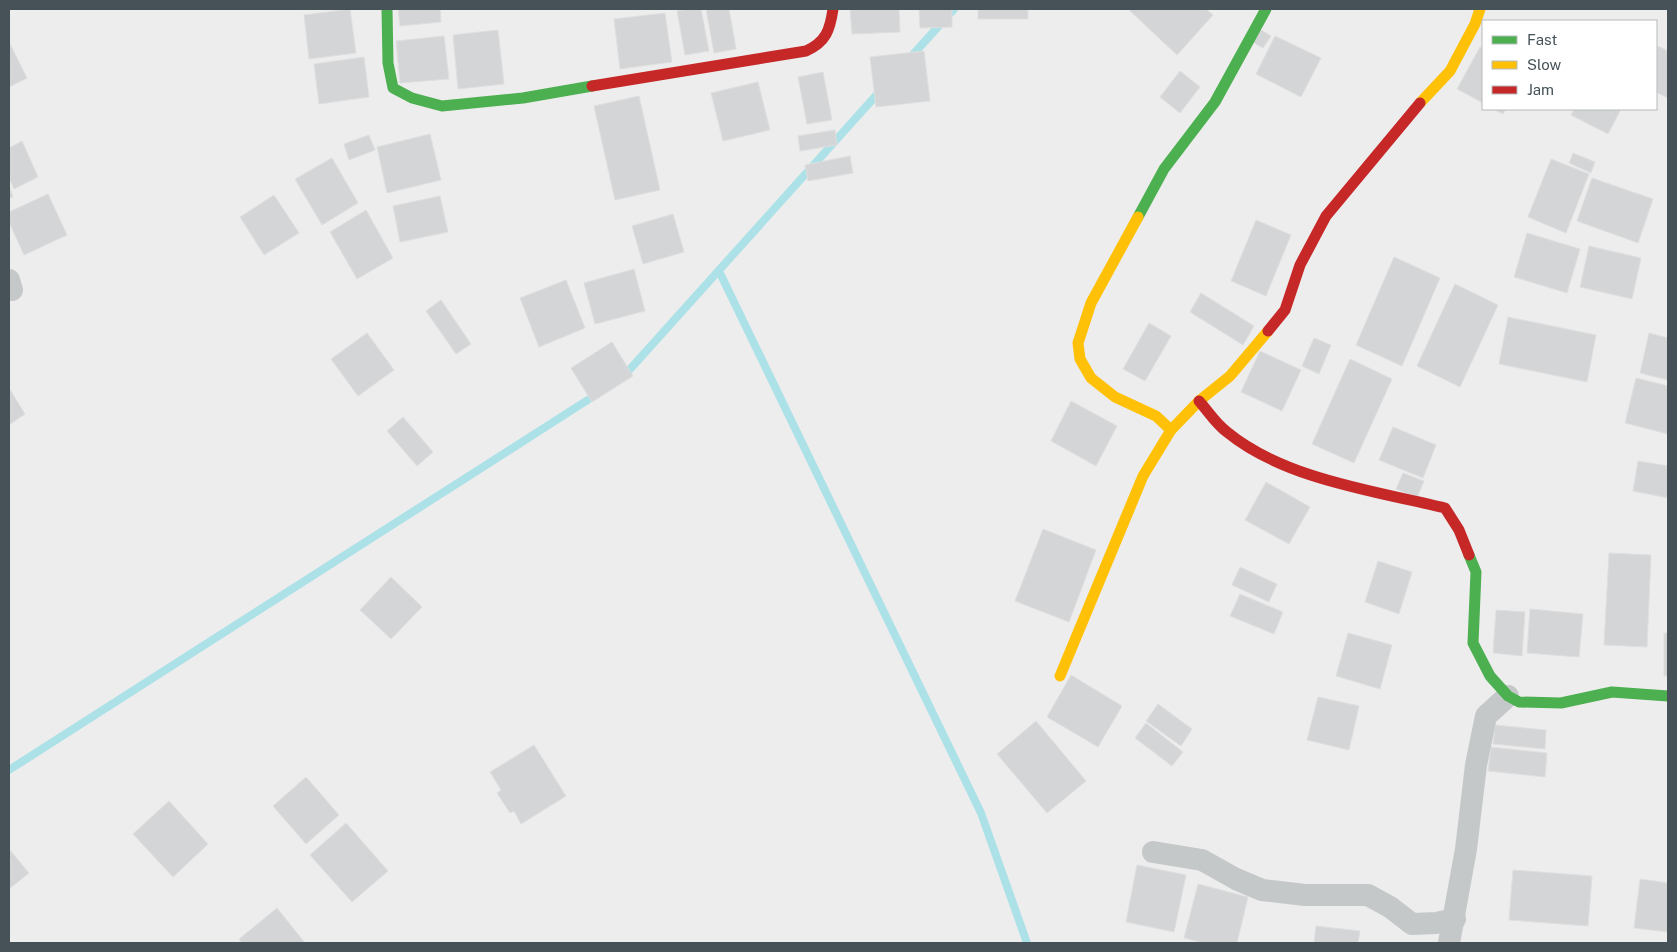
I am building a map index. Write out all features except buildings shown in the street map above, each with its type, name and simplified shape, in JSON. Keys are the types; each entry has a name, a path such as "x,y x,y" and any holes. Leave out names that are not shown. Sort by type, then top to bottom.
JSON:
{"street":[{"path":"387,9 388,63 393,88 412,98 442,106 523,98 806,51 820,45 829,34 833,9"},
{"path":"1171,430 1156,416 1115,397 1091,378 1080,359 1078,344 1091,303 1164,169 1215,102 1266,9"},
{"path":"1060,676 1143,476 1171,430 1199,401 1230,376 1285,310 1300,264 1326,216 1407,117 1450,71 1475,24 1480,9"},
{"path":"1199,401 1227,433 1260,455 1331,480 1444,508 1459,530 1476,572 1473,643 1490,676 1508,696 1520,702 1561,703 1612,692 1668,696"},
{"path":"1449,943 1455,919 1476,765 1486,716 1508,696"},
{"path":"1154,852 1202,860 1236,879 1262,890 1305,895 1368,895 1390,907 1412,924 1436,923 1455,919"}],"waterway":[{"path":"909,59 954,9"},
{"path":"623,377 881,90"},
{"path":"719,271 981,813 1027,943"},
{"path":"9,770 597,394"}],"traffic: fast":[{"path":"387,9 388,63 393,88 412,98 442,106 523,98 592,86"},
{"path":"1138,217 1164,169 1215,102 1266,9"},
{"path":"1469,555 1476,572 1473,643 1490,676 1508,696 1519,702 1561,703 1612,692 1668,696"}],"traffic: slow":[{"path":"1420,103 1450,71 1475,24 1480,9"},
{"path":"1138,217 1091,303 1078,343 1080,359 1091,378 1115,397 1156,416 1171,430"},
{"path":"1060,676 1143,476 1171,430 1199,401 1230,376 1268,331"}],"traffic: jam":[{"path":"592,86 806,51 823,39 828,29 833,9"},
{"path":"1268,331 1285,310 1300,265 1326,216 1420,103"},
{"path":"1199,401 1223,429 1250,448 1275,461 1331,481 1445,508 1459,530 1469,555"}]}
